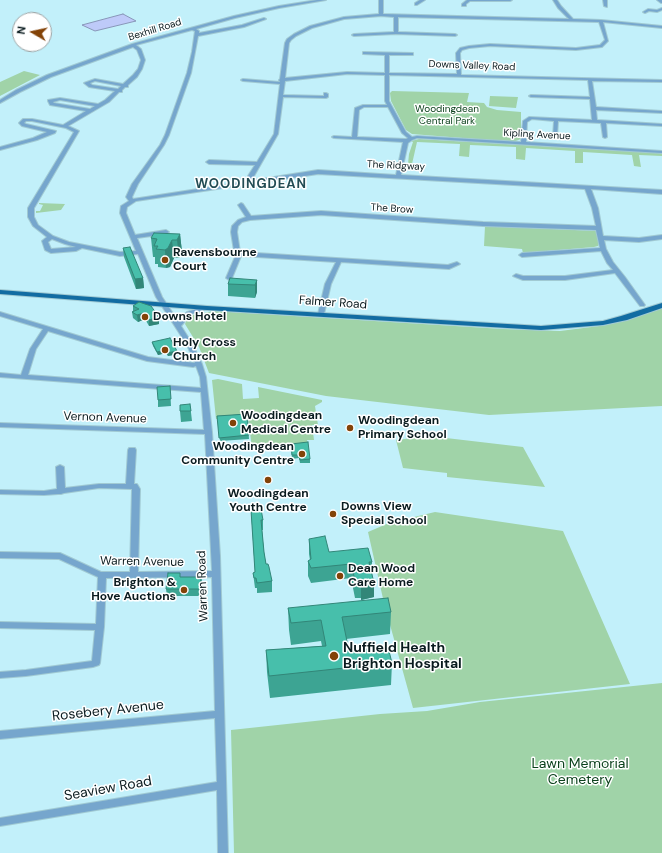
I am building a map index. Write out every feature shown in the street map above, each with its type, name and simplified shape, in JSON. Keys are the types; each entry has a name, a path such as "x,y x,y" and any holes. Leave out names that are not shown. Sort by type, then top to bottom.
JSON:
{"main road":[{"name":"Falmer Road","path":"0,292 207,308 553,328 610,322 662,305"}],"street":[{"name":"Bexhill Road","path":"0,102 23,88 49,76 133,45 267,9 307,1 324,0"},
{"path":"381,0 381,15"},
{"path":"463,5 469,0"},
{"path":"472,0 510,0"},
{"path":"555,0 559,7 572,20"},
{"path":"604,0 606,6"},
{"path":"645,12 649,10 656,11 662,9"},
{"path":"253,181 251,176 276,134 281,82 287,43 289,39 310,27 334,20 381,15 600,21 662,27"},
{"path":"396,16 396,33"},
{"path":"197,35 263,21"},
{"path":"459,75 458,52 469,47 491,45 583,48 602,45 605,43 606,39 600,21"},
{"path":"131,201 129,197 135,184 166,137 189,73 197,35 197,30 192,28"},
{"path":"354,35 363,33 455,35"},
{"path":"0,149 53,132 91,112 120,91 138,72 143,61 139,49 133,45"},
{"path":"364,53 411,54"},
{"path":"387,53 387,96 390,106 409,140 399,176"},
{"name":"Downs Valley Road","path":"246,81 281,82 333,73 662,81"},
{"path":"590,79 595,121"},
{"path":"120,91 91,86 86,83 95,80 126,86"},
{"path":"280,96 326,97"},
{"path":"531,96 540,98 592,98"},
{"path":"91,112 55,104 50,101 54,99 61,99 100,106"},
{"path":"354,138 356,112 358,108 363,106 390,106"},
{"path":"594,108 662,112"},
{"path":"523,143 526,120 532,118 662,125"},
{"path":"548,134 555,136 556,119"},
{"path":"53,132 21,123 25,120 31,120 65,126 75,129 77,132 30,212 32,220 36,226 51,237 81,246 122,254 140,252"},
{"path":"603,121 604,137"},
{"name":"Kipling Avenue","path":"334,137 409,140 421,137 662,152"},
{"path":"209,162 258,164"},
{"name":"The Ridgway","path":"131,201 314,172 662,192"},
{"path":"587,187 595,208 603,249 610,263 642,305"},
{"name":"Warren Road","path":"131,201 124,206 122,211 162,304 190,345 199,364 204,390 208,432 216,574 223,853"},
{"path":"239,273 230,276 238,257 234,228 238,222 249,218 241,206"},
{"name":"The Brow","path":"249,218 321,213 483,224 599,228"},
{"path":"162,224 169,238"},
{"path":"134,237 166,232"},
{"path":"51,237 45,241 48,250 51,251 76,249 81,246"},
{"path":"601,238 647,240 662,238"},
{"path":"522,255 537,256 542,253 603,249"},
{"path":"238,254 450,267 457,264"},
{"path":"321,314 328,284 339,261"},
{"path":"516,276 524,278 565,278 616,271"},
{"path":"177,326 189,313 207,308"},
{"path":"0,314 147,359 193,365 199,364"},
{"path":"24,376 33,349 46,329"},
{"path":"0,375 204,390"},
{"name":"Vernon Avenue","path":"0,425 208,432"},
{"path":"130,486 132,450"},
{"path":"60,467 61,492"},
{"path":"0,492 61,492 99,486 130,486 136,488 134,574"},
{"name":"Warren Avenue","path":"0,555 60,556 102,575 216,574"},
{"path":"0,675 94,664 96,660 100,626 102,575"},
{"path":"0,625 100,626"},
{"name":"Rosebery Avenue","path":"0,735 219,714"},
{"name":"Seaview Road","path":"0,822 222,785"}],"green space":[{"path":"24,71 40,75 0,96 0,82"},
{"name":"Woodingdean Central Park","path":"392,91 469,93 467,102 484,103 487,107 497,110 521,112 521,139 513,142 412,134 406,130 391,101 390,93"},
{"path":"490,96 518,97 516,108 489,106"},
{"path":"419,139 662,153 662,156 639,155 641,167 634,166 632,155 583,152 583,163 575,163 575,151 526,148 525,160 516,159 516,147 470,145 469,157 459,156 460,144 417,142 412,164 408,164 409,154 413,142 411,141"},
{"path":"39,203 65,204 61,210 36,213 36,211 40,211 43,205"},
{"path":"485,226 597,231 599,243 598,246 594,247 523,253 522,249 484,246"},
{"path":"662,308 662,406 489,415 326,396 209,373 199,347 185,324 187,319 193,315 214,311 503,329 560,331 607,325"},
{"path":"218,379 242,384 243,399 259,398 258,387 322,400 322,402 315,406 318,425 312,425 314,440 307,440 308,444 252,448 248,417 216,419 212,380"},
{"path":"429,436 523,447 545,487 447,477 447,473 403,468 396,440"},
{"path":"435,512 563,531 630,684 413,708 384,603 368,532 389,523"},
{"name":"Lawn Memorial Cemetery","path":"662,683 662,853 234,853 231,730 380,714 427,711 480,702"}],"water":[{"path":"123,14 136,21 95,31 82,25"}],"building":[{"path":"154,233 180,234 177,240 172,240 168,248 165,250 156,249 158,246 154,246 157,239 151,238"},
{"path":"130,247 143,278 135,279 123,248"},
{"path":"230,278 257,280 255,285 228,284"},
{"path":"139,302 151,306 159,317 149,320 144,313 137,315 132,312 139,309 133,306"},
{"name":"Holy Cross Church","path":"170,338 177,351 167,353 165,350 157,352 152,342"},
{"path":"170,386 171,399 158,400 157,387"},
{"path":"190,404 191,411 180,411 180,405"},
{"path":"247,414 249,435 219,438 217,416"},
{"name":"Woodingdean Community Centre","path":"308,442 310,459 300,460 299,455 292,455 291,444"},
{"path":"261,509 263,520 261,520 264,552 266,564 268,564 272,581 257,583 253,573 255,572 251,510"},
{"path":"325,536 329,552 368,548 372,562 369,562 374,583 361,586 361,583 356,584 351,564 311,568 308,561 311,559 309,539"},
{"path":"168,573 180,573 180,577 201,577 200,589 166,589"},
{"path":"388,598 391,612 342,617 349,651 388,647 392,663 269,676 266,650 326,646 321,620 291,623 288,608"}],"place":[{"name":"Ravensbourne Court","path":"165,260"},
{"name":"Downs Hotel","path":"145,317"},
{"name":"Holy Cross Church","path":"165,350"},
{"name":"Woodingdean Medical Centre","path":"233,423"},
{"name":"Woodingdean Primary School","path":"350,428"},
{"name":"Woodingdean Community Centre","path":"302,454"},
{"name":"Woodingdean Youth Centre","path":"268,480"},
{"name":"Downs View Special School","path":"333,514"},
{"name":"Dean Wood Care Home","path":"340,576"},
{"name":"Brighton & Hove Auctions","path":"184,590"},
{"name":"Nuffield Health Brighton Hospital","path":"334,656"}],"district":[{"name":"WOODINGDEAN","path":"251,185"}]}
